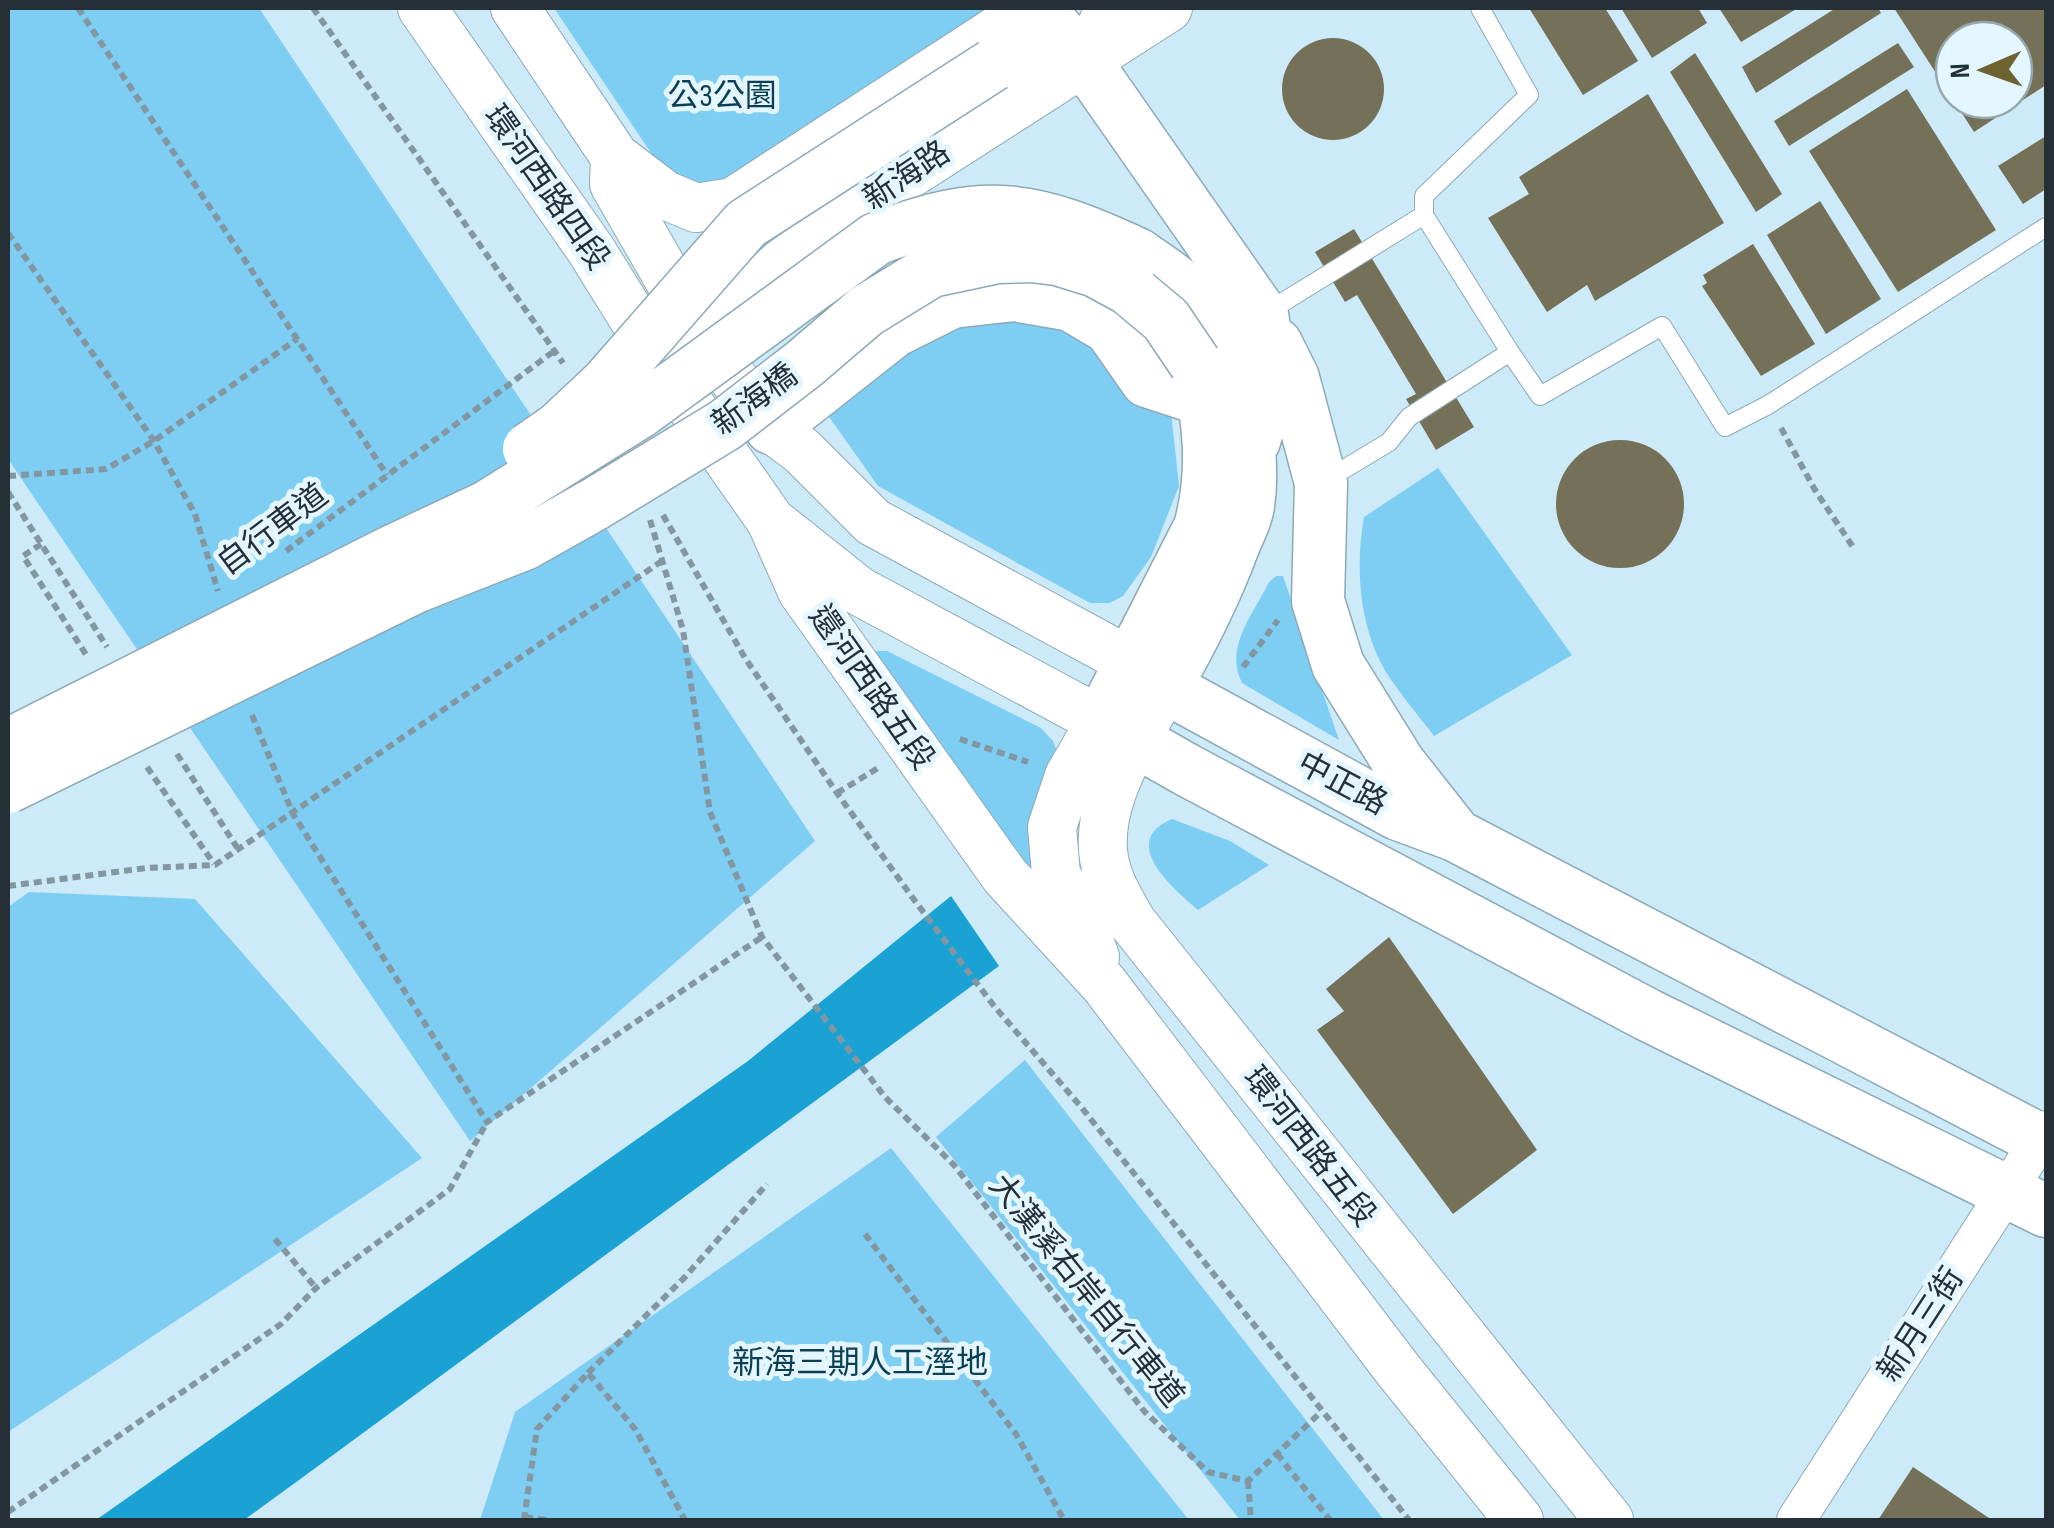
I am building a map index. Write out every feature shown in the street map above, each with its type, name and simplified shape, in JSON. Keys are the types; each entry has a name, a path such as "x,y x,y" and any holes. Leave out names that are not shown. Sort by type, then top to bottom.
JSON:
{"main road":[{"path":"391,552 453,501 559,428 606,384 746,224 994,65 1068,42 1262,315 1293,378 1321,483 1318,600 1338,664 1399,763 1456,835"},
{"name":"新海橋","path":"8,746 487,507 564,462 682,382 876,239 955,213 1025,213 1084,229 1137,254 1183,287 1230,362 1251,452"},
{"name":"新海橋","path":"8,787 399,595 524,544 725,425 866,312 931,271 997,257 1030,256 1057,259 1096,271 1129,289 1166,320 1200,382"},
{"path":"771,428 894,331 952,302 1014,294 1071,306 1110,328 1147,381 1200,382 1210,472 1200,526 1148,674 1118,732"},
{"path":"1148,674 1194,638 1248,508 1251,452 1273,379 1262,315"},
{"name":"中正路","path":"1148,674 1398,814 1456,835 2044,1137"},
{"name":"中正路","path":"1118,732 1648,1015 2027,1200"}],"street":[{"name":"環河西路四段","path":"422,8 591,250 666,371"},
{"name":"環河西路四段","path":"515,8 615,157 614,184 702,337"},
{"path":"615,157 665,196 696,208 733,202 1010,22 1068,42 1103,8"},
{"name":"新海路","path":"666,371 781,264 1068,42 1168,8"},
{"name":"中正路","path":"702,337 771,428 802,451 873,522 1148,674"},
{"name":"還河西路五段","path":"666,371 772,521 802,591 959,812 1005,876 1104,984"},
{"name":"中正路","path":"772,521 859,591 1118,732"},
{"path":"1104,984 1084,927 1056,874 1052,827 1069,776 1118,732"},
{"name":"環河西路五段","path":"1118,732 1111,796 1102,834 1107,872 1132,922 1609,1520"},
{"name":"環河西路五段","path":"1104,984 1399,1371 1519,1520"},
{"name":"新月三街","path":"1796,1520 2027,1200 2044,1137"}],"lane":[{"path":"1480,8 1529,95 1424,196 1424,215 1540,396 1662,326 1725,426 1768,405 2046,227"},
{"path":"1262,315 1424,215"},
{"path":"1321,483 1388,442 1409,417 1510,352"}],"path":[{"path":"78,8 387,475"},
{"name":"自行車道","path":"8,232 154,441 195,514 221,600"},
{"path":"8,476 106,469 154,441 297,339"},
{"name":"自行車道","path":"281,555 554,351"},
{"path":"1768,405 1814,490 1853,547"},
{"name":"大漢溪右岸自行車道","path":"647,512 683,630 710,812 762,936 885,1096 954,1165 1144,1410 1208,1472 1248,1481"},
{"path":"41,544 23,556 93,665"},
{"path":"8,886 146,868 214,865 662,561"},
{"path":"1243,667 1270,626 1284,614"},
{"path":"249,706 293,814 486,1122"},
{"path":"957,738 1029,762"},
{"path":"138,756 214,865"},
{"path":"836,794 879,768"},
{"path":"915,901 994,1006 1094,1124 1409,1520"},
{"path":"8,1512 280,1324 316,1288 450,1189 486,1122 762,936"},
{"path":"546,1520 525,1519 537,1429 684,1277 767,1184"},
{"path":"865,1234 1016,1434 1064,1520"},
{"path":"275,1239 316,1288"},
{"path":"588,1374 636,1430 686,1520"},
{"path":"1250,1520 1248,1481 1322,1412"},
{"path":"1277,1454 1330,1520"}],"green space":[{"path":"8,8 259,8 815,841 470,1141 8,459"},
{"name":"公3公園","path":"554,8 1007,8 763,175 709,188 676,176 653,156"},
{"path":"978,312 1093,323 1171,412 1179,486 1151,557 1123,596 1110,603 1090,603 878,486 827,414 857,376"},
{"path":"1438,468 1572,655 1434,736 1391,680 1377,654 1365,616 1360,556 1364,517"},
{"path":"1276,576 1283,576 1339,740 1242,683 1237,670 1243,631"},
{"path":"875,651 887,651 1041,728 1053,741 1060,759 1034,873 1025,871 875,660"},
{"path":"1172,819 1230,841 1269,865 1198,910 1165,878 1150,852 1149,840 1156,829"},
{"path":"29,892 195,899 422,1158 8,1432 8,907"},
{"path":"1025,1060 1384,1520 1240,1520 936,1137"},
{"name":"新海三期人工溼地","path":"891,1148 1189,1520 480,1520 515,1412"}],"shaded area":[{"path":"951,896 999,966 299,1480 244,1520 96,1520 748,1061"}],"building":[{"path":"1529,8 1605,8 1638,61 1583,95"},
{"path":"1621,8 1698,8 1707,23 1652,58"},
{"path":"1719,8 1798,8 1741,42"},
{"path":"1836,8 1878,8 1881,13 1756,93 1742,67"},
{"path":"1894,8 2046,8 2046,85 2034,93 2034,20 1934,20 1934,70"},
{"path":"1333,38 1353,42 1369,53 1380,69 1384,89 1380,109 1369,125 1353,136 1333,140 1313,136 1297,125 1286,109 1282,89 1286,69 1297,53 1313,42"},
{"path":"1898,43 1914,67 1789,146 1774,121"},
{"path":"1695,53 1782,194 1756,212 1670,72"},
{"path":"1907,89 1996,230 1898,292 1809,151"},
{"path":"1648,94 1724,223 1595,301 1587,285 1547,312 1488,218 1529,194 1519,177"},
{"path":"1966,120 1992,120 1974,132"},
{"path":"2046,136 2046,189 2023,204 1998,166"},
{"path":"1820,201 1881,299 1826,334 1767,235"},
{"path":"1354,229 1474,427 1436,450 1406,399 1416,394 1357,295 1345,302 1315,252"},
{"path":"1753,244 1815,344 1761,376 1702,286 1707,283 1703,275"},
{"path":"1620,440 1644,445 1665,459 1679,480 1684,504 1679,528 1665,549 1644,563 1620,568 1596,563 1575,549 1561,528 1556,504 1561,480 1575,459 1596,445"},
{"path":"1389,937 1537,1150 1453,1214 1317,1030 1344,1011 1326,989"},
{"path":"1913,1467 1992,1520 1878,1520"}]}
